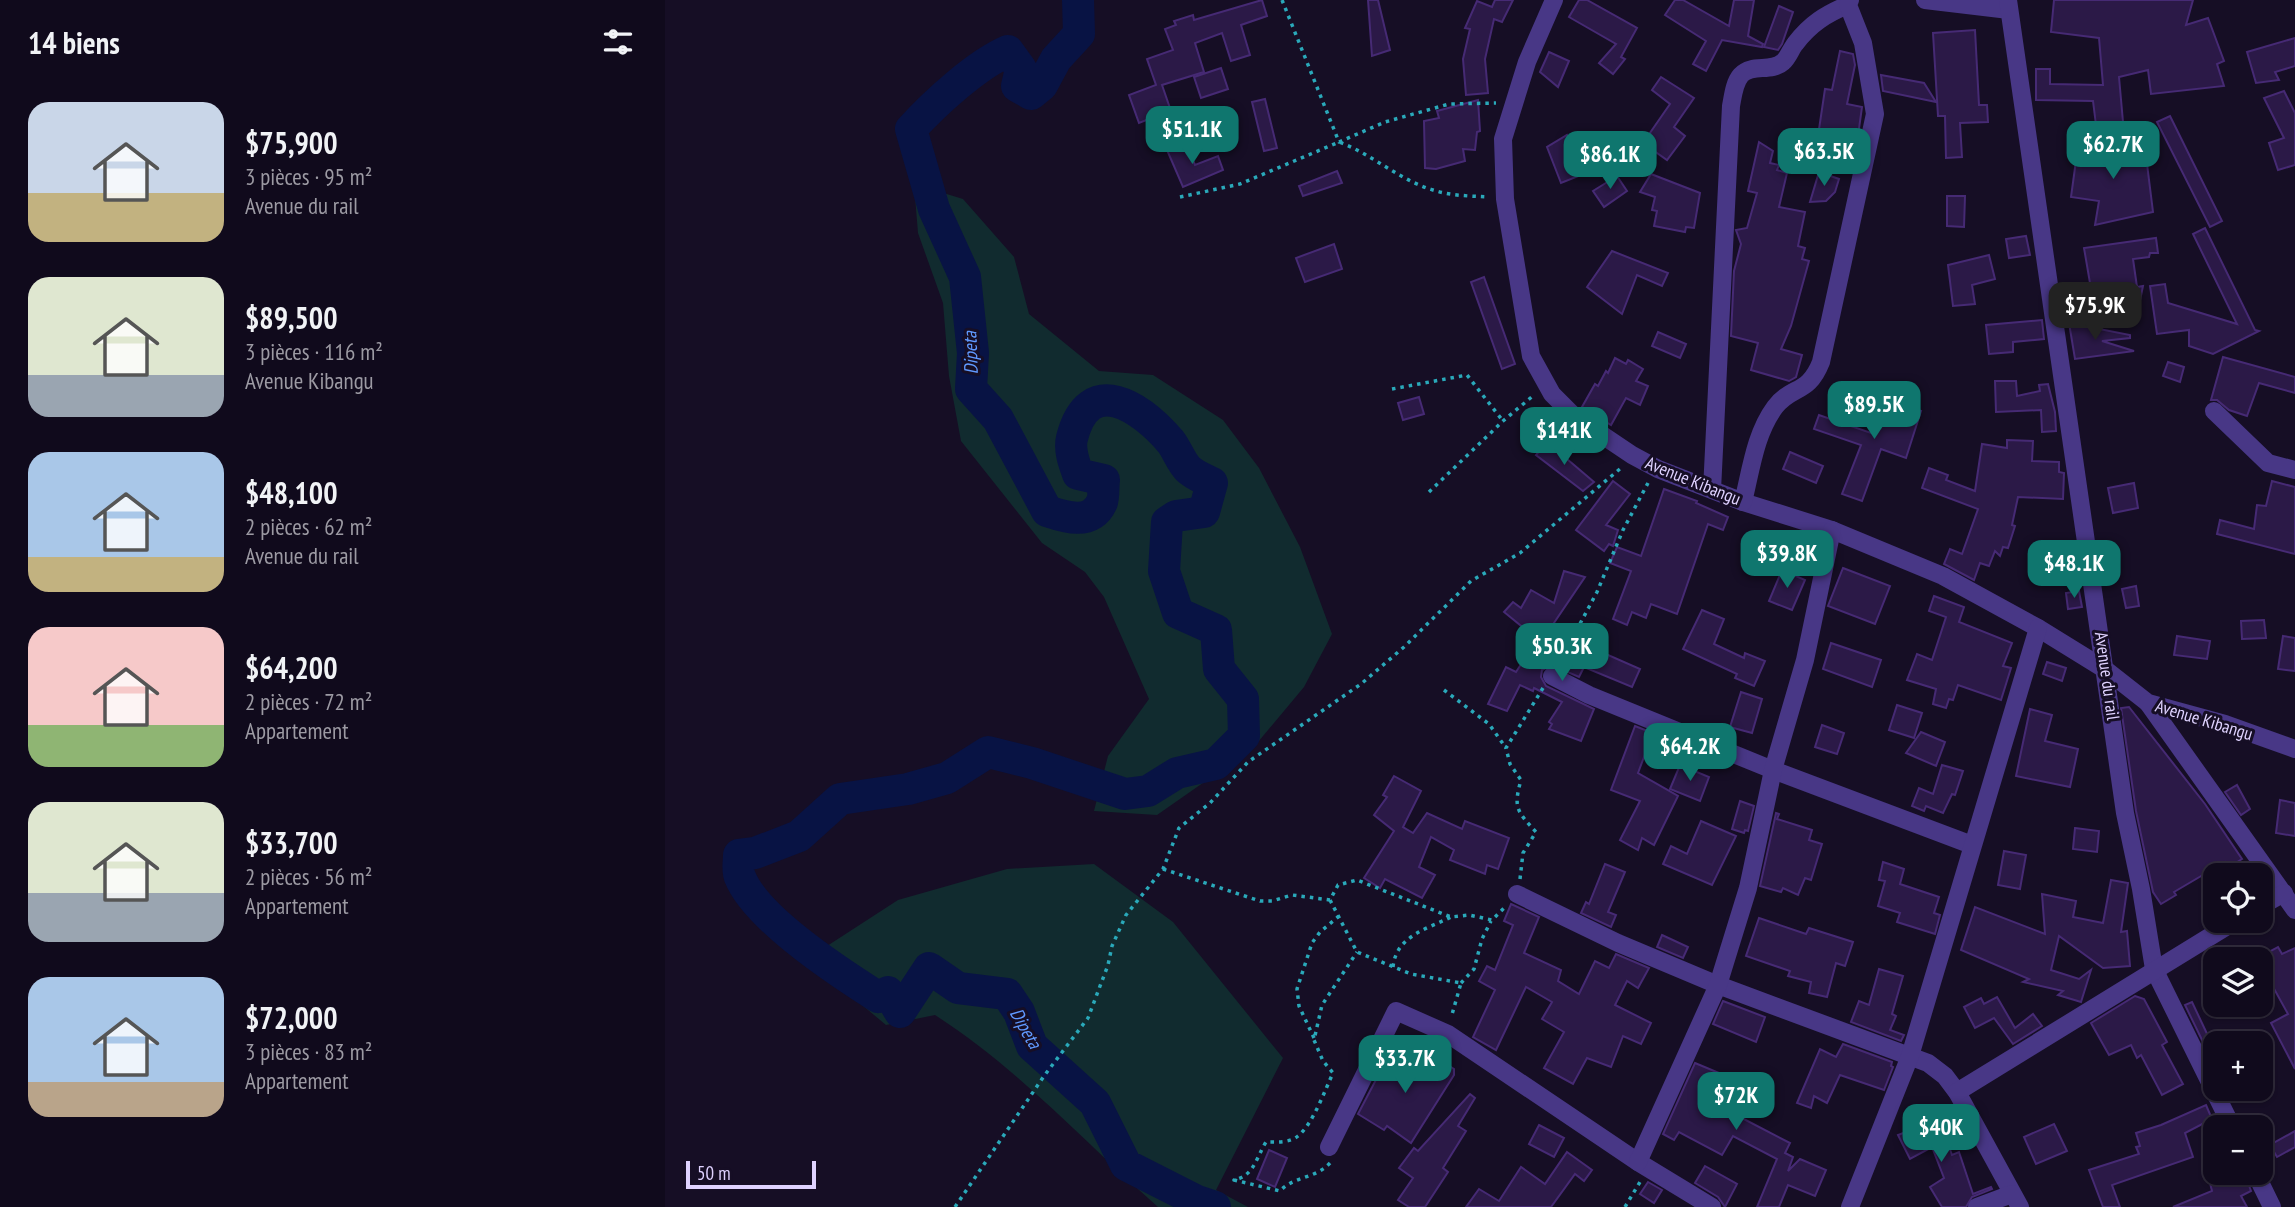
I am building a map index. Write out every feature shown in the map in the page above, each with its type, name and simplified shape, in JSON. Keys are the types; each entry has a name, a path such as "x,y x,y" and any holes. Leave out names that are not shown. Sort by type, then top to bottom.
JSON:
{"street":[{"name":"Avenue Kibangu","path":"1554,0 1512,103 1503,139 1505,198 1531,356 1546,385 1574,416 1658,469 1744,502 1832,530 1943,576 2038,628 2106,670 2148,703 2225,724 2295,749"},
{"path":"1925,0 2008,5"},
{"path":"1712,490 1731,106 1737,82 1742,74 1752,69 1776,66 1783,62 1795,43 1821,16 1849,3 1863,43 1875,114 1821,362 1815,377 1804,388 1777,404 1767,419 1760,433 1744,502"},
{"name":"Avenue du rail","path":"2008,5 2125,813 2154,969 2226,1115"},
{"path":"2214,411 2267,463 2295,470"},
{"path":"1643,1165 1718,985 1748,888 1773,770 1805,660 1832,530"},
{"path":"1850,1207 1910,1056 2038,628"},
{"path":"1552,676 1589,695 1773,770 1972,845"},
{"path":"2148,703 2295,910"},
{"path":"2273,899 2284,893"},
{"path":"1517,894 1618,943 1718,985 1928,1063 1945,1076 1957,1092 2016,1200 1977,1207"},
{"path":"1957,1092 2215,933"},
{"path":"1329,1147 1396,1011 1448,1034 1643,1165 1711,1207"},
{"path":"2261,1185 2271,1207"}],"path":[{"path":"1282,0 1339,142 1361,150 1378,163 1433,190 1505,198"},
{"path":"1180,197 1240,184 1385,122 1449,104 1512,103"},
{"path":"1392,389 1467,375 1503,421"},
{"path":"1429,492 1503,421 1546,385"},
{"path":"955,1207 1044,1076 1088,1018 1108,965 1112,946 1126,915 1163,869 1179,828 1210,803 1248,761 1361,684 1404,647 1471,581 1520,553 1618,472 1632,455"},
{"path":"1444,691 1489,724 1506,748"},
{"path":"1163,869 1260,901 1272,901 1292,895 1331,900"},
{"path":"1331,900 1338,885 1357,880 1451,917"},
{"path":"1448,1034 1461,983 1474,970 1482,939 1492,920 1517,894"},
{"path":"1331,900 1357,952 1411,974 1461,983"},
{"path":"1329,1147 1330,1164 1321,1173 1294,1180 1280,1191 1234,1180 1243,1178 1253,1169 1266,1142 1284,1142 1300,1135 1333,1073 1323,1061 1314,1040 1300,1006 1297,989 1312,943 1320,932 1340,915"},
{"path":"1393,968 1394,958 1407,939 1451,917 1469,915 1492,920"},
{"path":"1314,1040 1322,1005 1357,952"},
{"path":"1625,1207 1643,1165"}],"green space":[{"path":"914,184 963,199 1014,257 1029,314 1099,371 1153,375 1223,420 1259,468 1300,547 1332,634 1304,687 1253,748 1157,815 1094,811 1108,756 1149,699 1104,597 1085,572 1042,543 961,441 949,376 943,303 918,233"},
{"path":"1094,864 1173,922 1283,1058 1216,1190 1248,1207 1158,1207 1023,1082 966,1036 935,1015 886,1025 807,959 898,900 1007,869"}],"building":[{"path":"1262,0 1267,16 1241,25 1250,55 1231,61 1222,33 1195,43 1204,72 1162,85 1173,117 1156,123 1154,117 1139,123 1129,95 1156,85 1147,59 1173,50 1165,29 1176,25 1174,21 1193,15 1194,20"},
{"path":"1368,0 1378,0 1390,50 1372,56"},
{"path":"1495,0 1513,0 1502,22 1494,19 1485,59 1488,93 1466,95 1463,59 1470,29 1465,28 1477,1 1492,7"},
{"path":"1579,0 1587,0 1637,28 1621,57 1625,59 1613,74 1599,63 1616,44 1569,17"},
{"path":"1675,0 1683,0 1729,26 1734,0 1754,0 1748,36 1763,44 1762,47 1722,40 1706,71 1693,64 1706,41 1665,15"},
{"path":"2054,0 2193,0 2186,25 2208,18 2224,61 2217,64 2224,86 2151,94 2148,70 2119,77 2123,122 2096,125 2093,101 2036,100 2036,69 2050,69 2050,84 2103,85 2099,38 2051,32"},
{"path":"1779,6 1793,12 1778,50 1764,47"},
{"path":"1975,30 1979,105 1987,105 1988,122 1960,123 1962,157 1946,158 1945,116 1938,116 1933,33"},
{"path":"2295,38 2295,66 2275,72 2279,80 2256,83 2247,52"},
{"path":"1840,51 1853,54 1855,65 1847,104 1862,107 1857,143 1818,136 1825,89 1832,90"},
{"path":"1549,52 1569,61 1558,87 1540,72"},
{"path":"1221,68 1228,89 1201,98 1194,77"},
{"path":"1881,75 1924,83 1936,102 1883,91"},
{"path":"1661,77 1694,98 1674,127 1685,136 1667,160 1643,143 1670,104 1652,90"},
{"path":"2284,91 2295,113 2295,165 2278,170 2269,143 2284,138 2264,98"},
{"path":"1265,99 1277,148 1264,151 1252,102"},
{"path":"1478,100 1480,131 1477,132 1475,150 1463,149 1465,161 1436,169 1425,168 1424,121 1439,118 1437,111"},
{"path":"1202,109 1206,123 1169,135 1162,121"},
{"path":"2170,116 2222,221 2210,227 2157,122"},
{"path":"1567,135 1586,173 1561,183 1547,147"},
{"path":"1185,142 1195,165 1218,156 1223,170 1183,187 1167,150"},
{"path":"1759,142 1773,151 1770,163 1779,165 1777,170 1787,173 1779,207 1805,212 1798,246 1805,248 1802,259 1809,261 1791,326 1781,349 1802,355 1796,377 1789,381 1751,370 1758,343 1731,336 1734,271 1741,244 1736,230 1747,228 1757,193 1748,191"},
{"path":"2078,146 2145,148 2153,212 2095,225 2099,201 2071,197"},
{"path":"1337,171 1342,183 1303,196 1299,186"},
{"path":"1819,172 1839,179 1835,192 1826,201 1810,202"},
{"path":"1651,174 1700,193 1694,228 1686,227 1685,232 1654,226 1657,211 1652,210 1655,197 1640,192"},
{"path":"1617,176 1627,191 1604,207 1593,191"},
{"path":"1947,196 1965,196 1964,227 1947,226"},
{"path":"2205,228 2255,330 2259,331 2213,354 2189,346 2189,330 2157,334 2150,286 2165,284 2168,303 2237,324 2193,234"},
{"path":"2026,236 2030,255 2009,258 2006,239"},
{"path":"2156,238 2158,253 2133,259 2137,287 2143,286 2138,310 2069,321 2062,289 2090,283 2084,248"},
{"path":"1334,244 1342,269 1305,282 1296,258"},
{"path":"1612,251 1668,273 1662,286 1637,275 1622,314 1587,287"},
{"path":"1989,255 1995,279 1972,285 1975,304 1953,306 1948,265"},
{"path":"1484,277 1515,364 1502,369 1471,282"},
{"path":"2042,320 2044,339 2013,342 2013,352 1989,354 1986,325"},
{"path":"2069,323 2130,335 2130,338 2102,341 2134,351 2075,359"},
{"path":"1658,332 1686,344 1680,358 1652,346"},
{"path":"2223,357 2295,377 2295,393 2259,383 2247,416 2229,410 2217,400 2211,400"},
{"path":"1615,358 1626,364 1628,360 1643,369 1636,381 1648,386 1640,405 1626,398 1611,425 1582,407 1595,384 1598,386 1606,371 1608,373"},
{"path":"2168,362 2184,367 2180,382 2163,376"},
{"path":"1995,381 2016,381 2017,396 2040,391 2039,385 2048,384 2055,412 2056,431 2042,432 2041,410 1996,412"},
{"path":"1419,397 1424,414 1403,420 1398,403"},
{"path":"1882,398 1921,411 1906,458 1881,449 1862,501 1842,494 1861,445 1814,429 1819,415 1871,433"},
{"path":"2007,440 2033,441 2032,461 2059,462 2059,472 2064,473 2063,499 2018,497 2012,525 2015,526 2008,548 2003,547 2000,556 1995,551 1989,566 1980,563 1974,580 1944,564 1950,549 1962,554 1978,509 1922,488 1929,468 1948,475 1946,480 1975,491 1982,444 2007,448"},
{"path":"1547,442 1594,482 1583,491 1536,455"},
{"path":"1790,452 1823,466 1816,483 1783,469"},
{"path":"1613,481 1630,494 1606,525 1618,530 1613,546 1609,544 1604,551 1576,530"},
{"path":"2272,481 2295,487 2295,554 2217,534 2220,520 2254,529 2257,505 2266,506"},
{"path":"2134,483 2138,508 2113,513 2108,488"},
{"path":"1664,489 1697,501 1696,503 1728,517 1723,530 1708,524 1677,614 1651,604 1646,618 1632,612 1627,625 1613,619 1631,571 1610,563 1617,547 1641,556"},
{"path":"1843,568 1890,586 1875,624 1828,606"},
{"path":"1782,570 1805,580 1792,610 1769,601"},
{"path":"1564,571 1585,577 1541,642 1504,612 1513,602 1521,608 1531,590 1554,603"},
{"path":"2136,586 2139,606 2126,608 2122,589"},
{"path":"2079,591 2082,607 2068,609 2066,593"},
{"path":"1934,596 1964,607 1959,622 2012,643 2003,666 2011,668 2001,700 1958,685 1953,700 1949,699 1946,708 1933,704 1936,689 1907,680 1917,654 1932,660 1946,617 1929,611"},
{"path":"1702,610 1724,619 1714,644 1744,658 1745,653 1765,661 1754,686 1735,678 1737,674 1683,649"},
{"path":"2264,620 2266,638 2242,639 2241,621"},
{"path":"2177,636 2210,641 2207,659 2174,655"},
{"path":"2283,636 2295,638 2295,671 2278,669"},
{"path":"1576,638 1640,669 1632,687 1584,667 1579,677 1552,665 1542,670 1541,677 1546,686 1594,709 1581,741 1549,729 1552,724 1549,722 1562,702 1534,688 1533,691 1520,685 1507,711 1488,704 1506,667 1516,672 1535,643 1565,663"},
{"path":"1831,643 1881,660 1872,687 1823,669"},
{"path":"2047,662 2066,668 2062,681 2043,674"},
{"path":"1741,692 1762,699 1752,733 1730,727"},
{"path":"1897,705 1922,713 1914,738 1889,730"},
{"path":"2129,707 2205,804 2242,859 2236,863 2203,863 2203,875 2174,892 2176,895 2161,904 2153,892 2136,811 2121,708"},
{"path":"2030,709 2052,715 2045,741 2078,749 2070,787 2016,776"},
{"path":"1822,725 1844,733 1837,754 1815,747"},
{"path":"1635,726 1680,744 1673,760 1647,749 1638,773 1678,796 1654,845 1642,838 1638,850 1620,840 1640,801 1611,790"},
{"path":"1921,732 1945,742 1936,766 1906,753"},
{"path":"1680,765 1709,777 1700,801 1670,789"},
{"path":"1942,765 1963,771 1955,795 1952,794 1943,813 1926,806 1924,811 1912,806 1919,788 1933,794"},
{"path":"1394,776 1421,791 1403,827 1413,833 1427,813 1462,829 1465,821 1509,838 1498,869 1487,865 1485,874 1450,860 1454,850 1431,837 1419,867 1435,875 1422,898 1385,879 1380,888 1364,878 1394,831 1374,815 1387,797 1383,795"},
{"path":"2237,785 2250,809 2241,815 2225,792"},
{"path":"2280,800 2295,803 2295,836 2276,833"},
{"path":"1740,801 1754,806 1748,831 1745,830 1744,833 1732,829"},
{"path":"1776,813 1779,814 1777,819 1812,830 1809,840 1822,844 1811,880 1805,878 1798,895 1783,888 1781,892 1760,886"},
{"path":"1701,821 1736,836 1712,885 1663,864 1671,846 1687,854"},
{"path":"2075,828 2099,831 2097,852 2073,849"},
{"path":"2004,851 2026,855 2020,889 1998,885"},
{"path":"1883,862 1904,869 1900,884 1939,897 1934,913 1940,915 1935,934 1897,922 1900,913 1878,906 1885,881 1879,880"},
{"path":"1605,864 1625,872 1608,912 1616,915 1611,927 1581,913 1586,902 1589,904"},
{"path":"2111,880 2128,883 2121,932 2127,931 2130,966 2103,968 2059,936 2051,970 2079,979 2091,970 2081,1002 2058,995 2063,991 2023,982 2029,979 1961,950 1975,907 2045,934 2042,894 2076,901 2073,917 2103,923"},
{"path":"1511,904 1539,917 1524,953 1561,970 1558,981 1579,994 1595,961 1609,968 1616,954 1649,968 1638,988 1627,981 1615,1005 1651,1023 1641,1044 1623,1036 1611,1067 1587,1058 1573,1084 1544,1068 1564,1032 1542,1019 1552,1002 1526,987 1496,1050 1473,1037 1495,990 1479,981 1487,966 1495,970 1513,925 1504,921"},
{"path":"1759,918 1806,934 1809,928 1853,942 1845,966 1836,963 1827,997 1809,993 1811,982 1788,976 1790,971 1746,956"},
{"path":"1662,935 1688,947 1683,958 1657,947"},
{"path":"2278,947 2282,954 2295,948 2295,1069 2271,1023 2288,1014 2273,987 2273,950"},
{"path":"1879,969 1903,976 1892,1014 1896,1016 1890,1030 1904,1035 1901,1041 1851,1022 1859,1001 1869,1005"},
{"path":"2135,996 2144,999 2167,1042 2162,1045 2183,1084 2162,1095 2141,1055 2137,1058 2131,1045 2109,1055 2091,1023"},
{"path":"1997,997 2015,1028 2033,1014 2042,1026 2013,1044 1994,1018 1975,1028 1964,1007 1981,998 1984,1004"},
{"path":"1723,1001 1765,1017 1756,1042 1713,1024"},
{"path":"2192,1002 2206,1031 2203,1031 2203,1042 2185,1005"},
{"path":"1843,1044 1892,1062 1893,1067 1884,1090 1840,1075 1827,1103 1814,1096 1811,1108 1797,1103 1820,1049 1836,1057"},
{"path":"1390,1053 1426,1072 1435,1057 1454,1069 1454,1075 1411,1143 1387,1126 1384,1130 1358,1114"},
{"path":"1695,1063 1743,1083 1733,1104 1742,1109 1738,1116 1790,1143 1785,1153 1793,1157 1788,1171 1800,1159 1826,1170 1815,1196 1788,1185 1779,1207 1757,1207 1777,1159 1733,1136 1722,1155 1679,1132 1674,1140 1663,1134"},
{"path":"1470,1094 1475,1098 1458,1126 1466,1131 1443,1168 1448,1172 1425,1207 1409,1207 1398,1200 1413,1178 1399,1168 1414,1148 1418,1151"},
{"path":"2206,1105 2210,1115 2203,1115 2203,1124 2185,1133 2193,1157 2112,1185 2120,1207 2103,1207 2089,1170 2139,1154 2136,1147 2140,1146 2136,1133"},
{"path":"1939,1119 1952,1155 1959,1152 1973,1194 1991,1187 1992,1189 1972,1197 1966,1207 1942,1207 1930,1187 1944,1178 1932,1147 1910,1159 1898,1135"},
{"path":"2054,1124 2067,1151 2036,1164 2024,1137"},
{"path":"1539,1125 1564,1138 1554,1157 1529,1144"},
{"path":"2295,1131 2295,1147 2277,1157 2273,1143"},
{"path":"1269,1150 1287,1158 1275,1187 1257,1179"},
{"path":"1567,1152 1592,1170 1584,1181 1575,1174 1551,1207 1466,1207 1479,1189 1499,1201 1521,1167 1545,1184"},
{"path":"1705,1166 1737,1184 1725,1207 1718,1197 1695,1183"},
{"path":"1648,1182 1662,1190 1654,1203 1640,1194"},
{"path":"2210,1185 2249,1185 2251,1191 2241,1196 2247,1207 2173,1207 2212,1191"}],"waterway":[{"name":"Dipeta","path":"1078,0 1079,34 1056,59 1042,85 1031,94 1017,86 1021,69 1008,51 970,75 911,129 934,209 965,277 973,353 971,389 998,419 1047,511 1069,517 1085,517 1097,510 1102,502 1104,480 1078,474 1071,447 1080,418 1090,405 1103,401 1117,402 1145,417 1171,442 1188,469 1212,483 1204,512 1176,516 1167,522 1164,571 1178,613 1216,630 1219,669 1243,699 1244,736 1216,764 1177,773 1148,791 1125,794 1032,763 988,752 947,778 908,789 840,799 799,836 755,853 739,855 739,872 749,893 781,927 878,997 888,992 900,1012 929,968 958,988 1007,994 1019,1012 1032,1046 1095,1103 1126,1165 1197,1201 1215,1207"}]}
